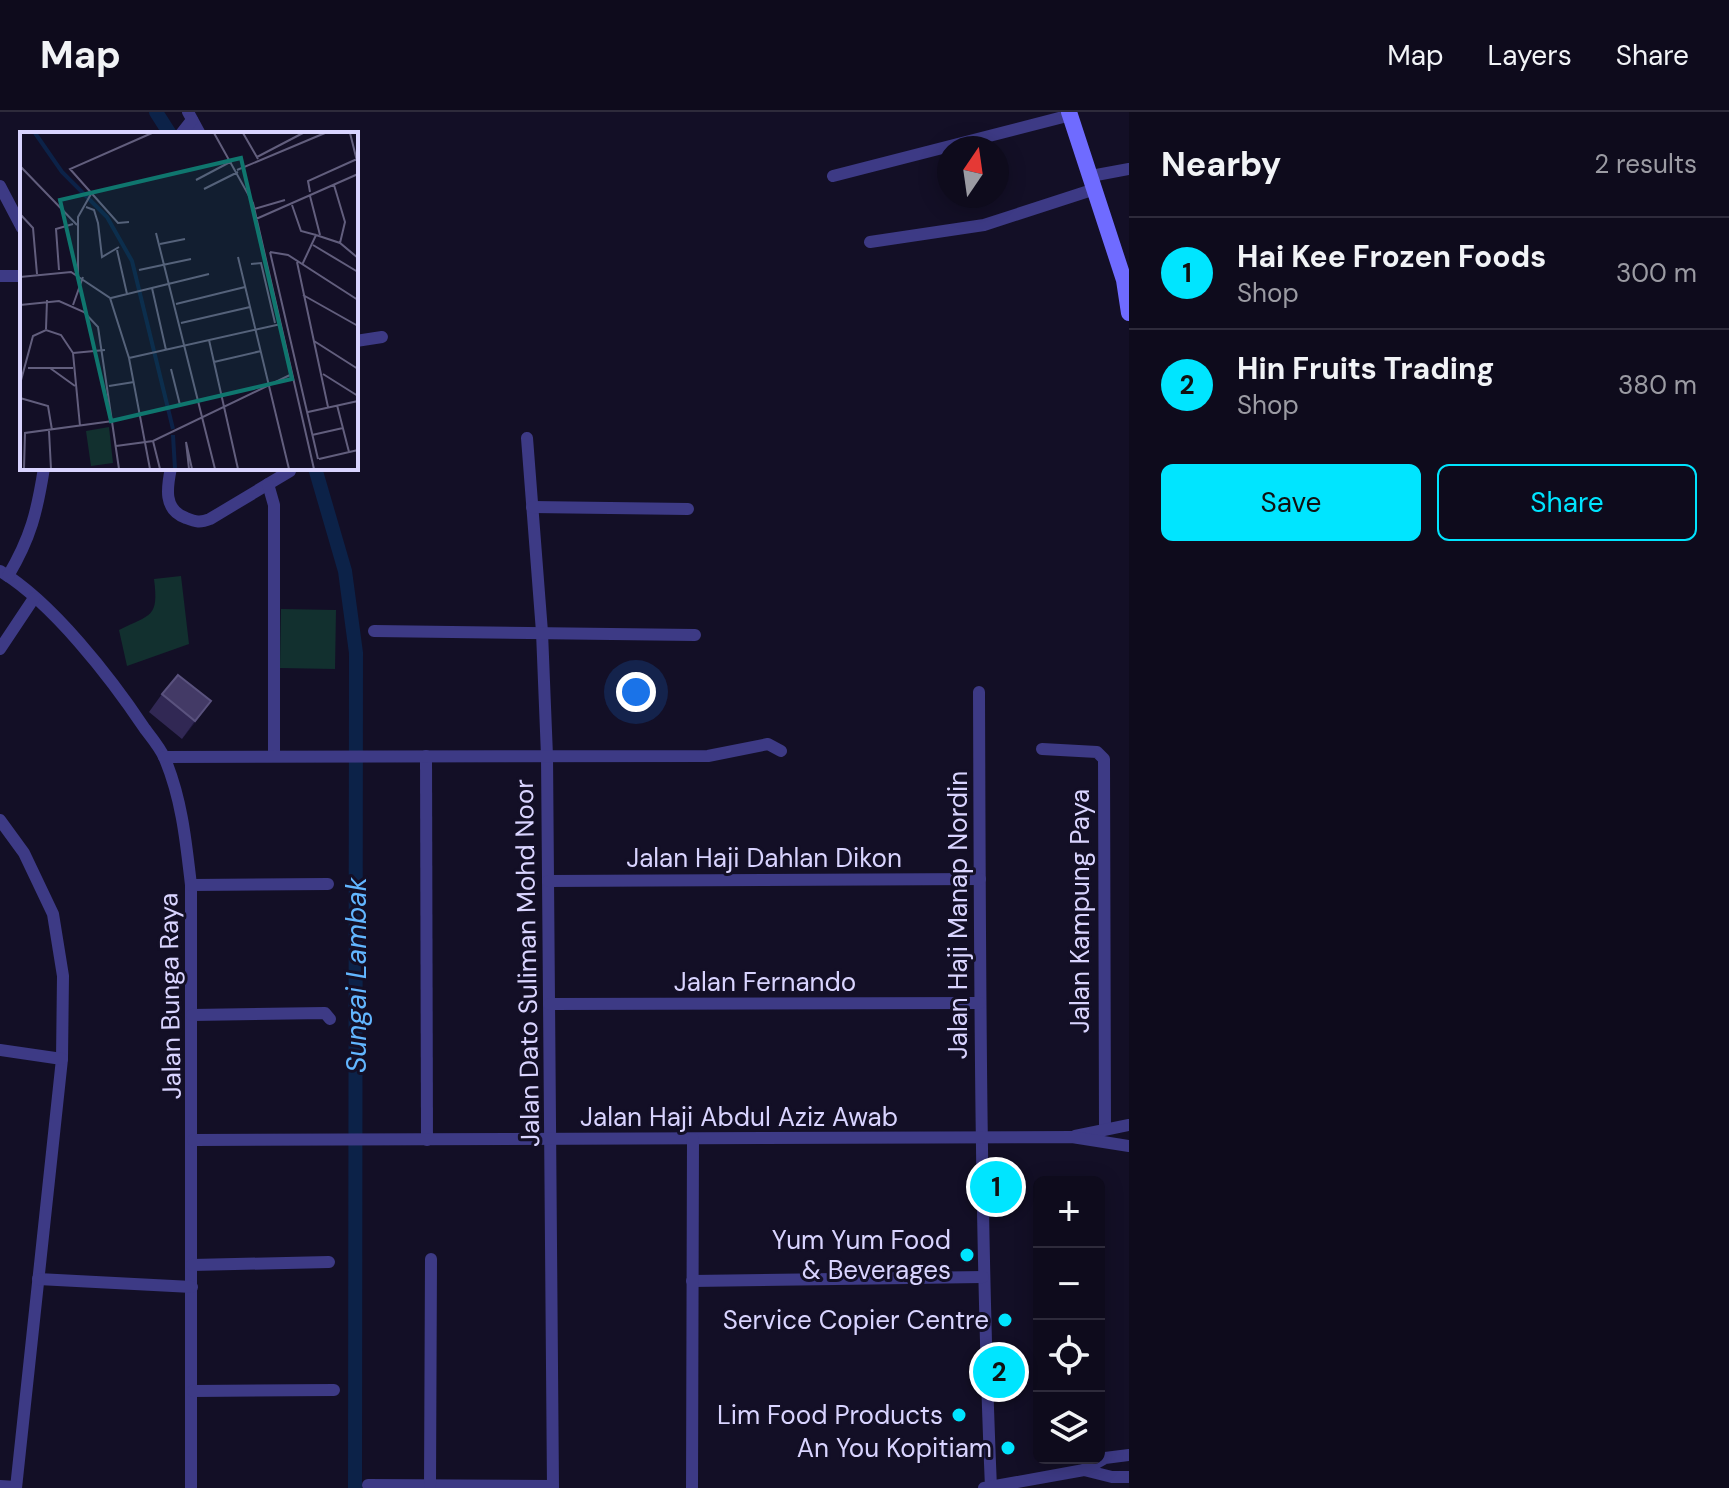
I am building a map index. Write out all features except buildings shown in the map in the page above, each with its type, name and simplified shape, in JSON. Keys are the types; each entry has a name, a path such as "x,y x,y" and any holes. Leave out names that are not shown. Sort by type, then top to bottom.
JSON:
{"street":[{"path":"833,176 1070,114 1124,280 1129,313"},
{"path":"870,242 984,225 1129,169"},
{"path":"0,186 20,224"},
{"path":"358,341 382,337"},
{"name":"Jalan Dato Suliman Mohd Noor","path":"527,438 542,632 547,756 553,1487"},
{"path":"4,574 31,530 44,470"},
{"path":"171,470 167,496 171,507 179,516 198,523 210,519 290,471"},
{"path":"268,484 274,505 274,756"},
{"path":"532,507 688,509"},
{"name":"Jalan Bunga Raya","path":"4,574 34,598 72,636 128,703 164,757 183,813 191,885 191,1488"},
{"path":"0,649 34,598"},
{"path":"374,631 695,635"},
{"name":"Jalan Haji Manap Nordin","path":"979,692 980,1138 989,1488"},
{"path":"164,757 708,756 768,744 781,751"},
{"name":"Jalan Kampung Paya","path":"1042,749 1097,752 1104,759 1105,1129"},
{"path":"426,756 427,1140"},
{"path":"0,820 24,853 53,914 63,976 62,1059 16,1487 0,1486"},
{"name":"Jalan Haji Dahlan Dikon","path":"548,881 980,879"},
{"path":"191,885 328,884"},
{"name":"Jalan Fernando","path":"549,1004 980,1003"},
{"path":"192,1015 325,1013 330,1019"},
{"path":"0,1050 62,1059"},
{"path":"1072,1137 1129,1125"},
{"path":"1072,1137 1129,1146"},
{"name":"Jalan Haji Abdul Aziz Awab","path":"193,1140 1072,1137"},
{"path":"692,1488 693,1139"},
{"path":"430,1485 431,1259"},
{"path":"192,1265 329,1262"},
{"path":"692,1281 983,1277"},
{"path":"38,1279 192,1287"},
{"path":"193,1391 334,1390"},
{"path":"989,1488 1084,1470 1105,1458 1129,1455"},
{"path":"1084,1470 1112,1477 1129,1477"},
{"path":"368,1485 553,1487"}],"green space":[{"path":"181,576 189,644 127,666 119,630 139,621 154,608 154,579"},
{"path":"281,609 336,610 335,669 280,668"}],"waterway":[{"name":"Sungai Lambak","path":"156,112 169,132"},
{"name":"Sungai Lambak","path":"316,470 345,571 356,653 355,1488"}],"place":[{"name":"Hai Kee Frozen Foods","path":"996,1187"},
{"name":"Yum Yum Food & Beverages","path":"967,1255"},
{"name":"Service Copier Centre","path":"1005,1320"},
{"name":"Hin Fruits Trading","path":"999,1372"},
{"name":"Lim Food Products","path":"959,1415"},
{"name":"An You Kopitiam","path":"1008,1448"}]}
